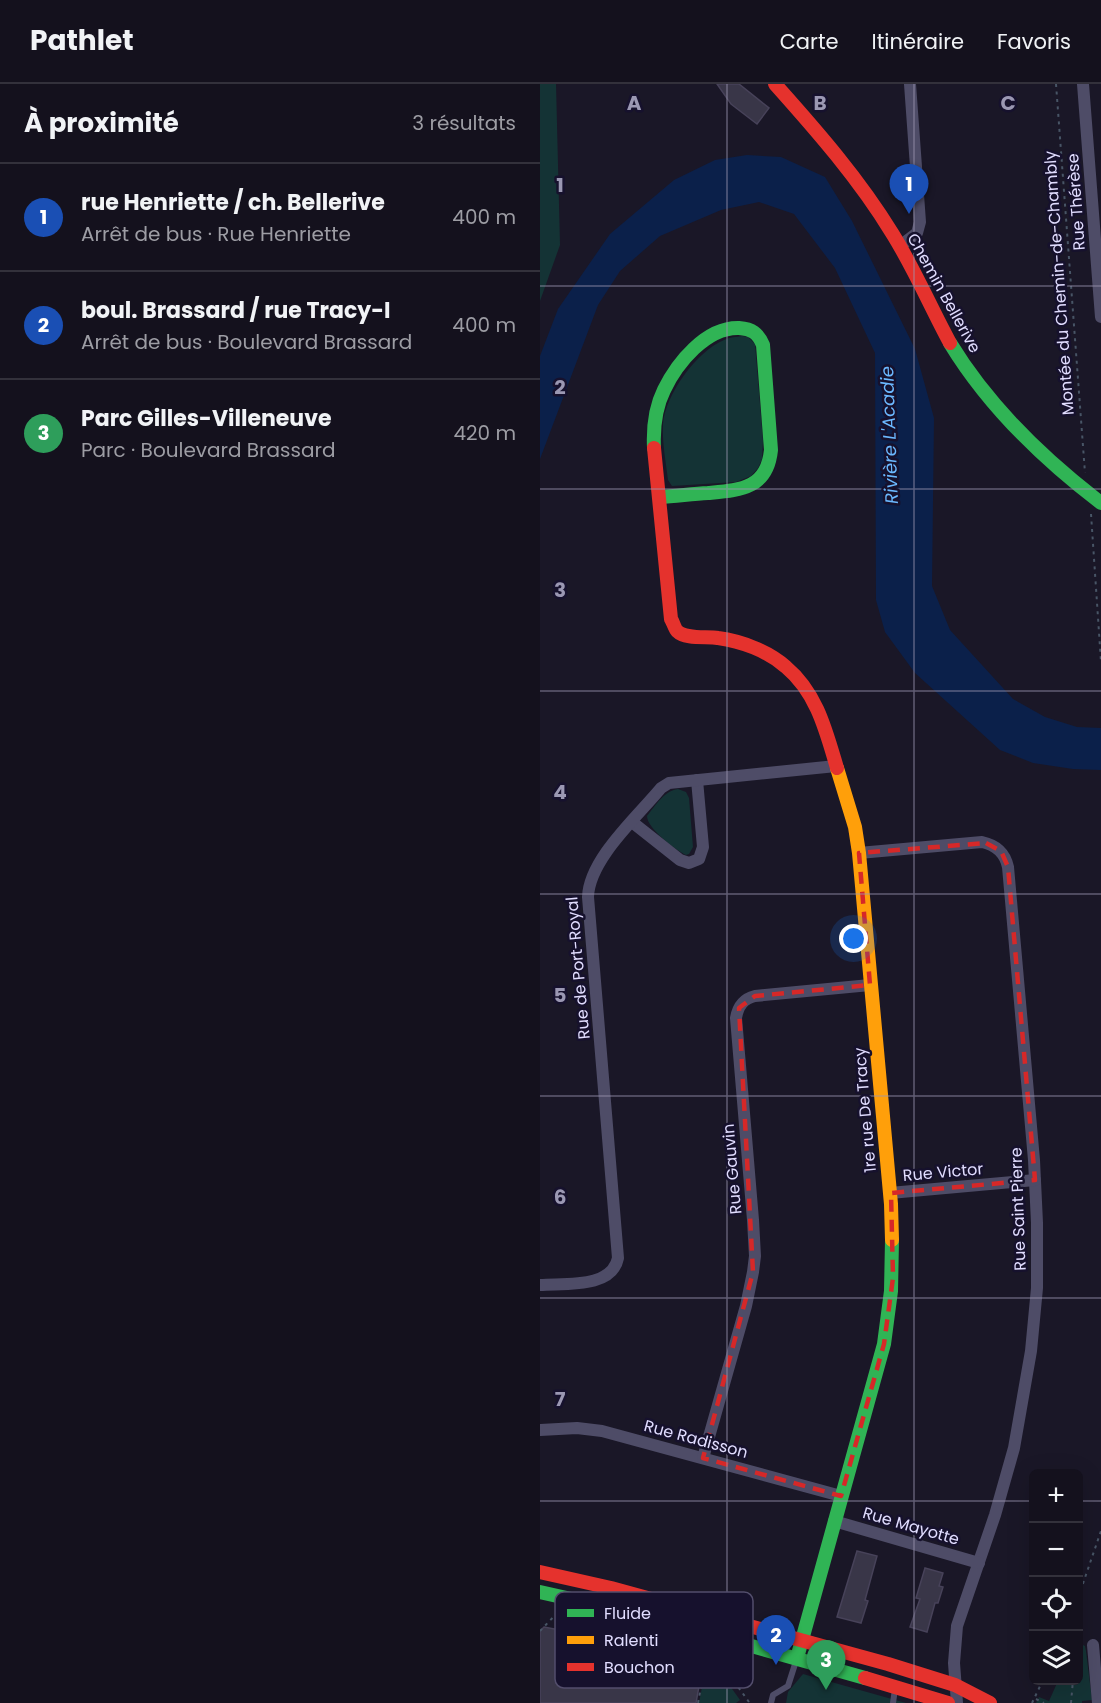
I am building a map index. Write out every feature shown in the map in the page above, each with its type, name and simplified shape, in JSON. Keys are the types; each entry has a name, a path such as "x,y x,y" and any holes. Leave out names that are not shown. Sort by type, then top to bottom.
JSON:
{"street":[{"path":"900,246 917,233 920,222 910,84"},
{"name":"Rue Thérèse","path":"1083,84 1101,316"},
{"name":"Chemin Bellerive","path":"782,87 855,180 900,246 952,344 986,394 1036,448 1096,507"},
{"path":"727,329 751,329 760,337 763,345 771,443 771,458 767,468 755,483 740,490 660,497 654,423 657,407 665,390 687,357 707,338 727,329"},
{"name":"1re rue De Tracy","path":"660,497 671,619 677,630 691,636 720,638 743,643 766,654 792,672 804,686 817,706 855,827 859,853 890,1193 893,1260 890,1312 884,1344 797,1658"},
{"name":"Rue de Port-Royal","path":"540,1285 599,1280 613,1271 618,1261 588,890 596,866 665,785 673,782 836,766"},
{"path":"632,822 680,860 689,863 699,859 703,847 697,780"},
{"name":"Rue Saint Pierre","path":"859,853 982,842 994,846 1004,855 1008,867 1035,1180 1038,1269 1032,1351 1020,1420 1009,1467 957,1626 955,1685 957,1703"},
{"name":"Rue Gauvin","path":"703,1458 746,1306 753,1272 754,1239 737,1011 745,1000 755,996 870,985"},
{"name":"Rue Victor","path":"890,1193 1035,1180"},
{"name":"Rue Radisson","path":"540,1430 577,1428 602,1431 841,1496"},
{"name":"Rue Mayotte","path":"834,1521 979,1563"},
{"path":"540,1572 625,1592"},
{"path":"540,1592 555,1599"},
{"path":"753,1627 955,1685 990,1703"},
{"path":"1093,1645 1098,1703"},
{"path":"753,1646 948,1703"}],"lane":[{"path":"771,1703 773,1695 788,1686 797,1658"},
{"path":"893,1703 896,1686"}],"path":[{"name":"Montée du Chemin-de-Chambly","path":"1056,84 1086,481"},
{"path":"1096,507 1101,662"},
{"path":"1083,1583 1101,1531"},
{"path":"540,1630 555,1612"},
{"path":"1032,1703 1041,1685"},
{"path":"1071,1703 1073,1685"},
{"path":"698,1703 701,1688"},
{"path":"739,1688 749,1702"},
{"path":"1034,1699 1044,1703"}],"highlighted area":[{"path":"986,843 1001,851 1008,867 1035,1180 891,1193 893,1278 884,1344 841,1496 703,1458 753,1272 739,1008 755,996 870,985 859,853"}],"green space":[{"path":"540,84 556,84 560,245 540,301"},
{"path":"748,337 755,344 763,441 762,459 758,468 751,476 736,482 672,486 668,480 663,431 665,413 670,400 684,375 703,354 724,340"},
{"path":"678,789 686,792 689,798 693,847 686,855 656,832 647,816 664,796"},
{"path":"1083,1645 1085,1646 1092,1700 1082,1701 1082,1703 1036,1703 1039,1697 1049,1701 1056,1685 1083,1685"},
{"path":"803,1674 906,1703 786,1703 788,1692"},
{"path":"702,1688 731,1688 740,1700 736,1703 699,1703"}],"water":[{"name":"Rivière L'Acadie","path":"747,155 781,157 825,177 852,221 915,349 934,418 932,586 950,630 1013,699 1045,717 1077,727 1101,728 1101,770 1073,769 1033,763 1000,750 915,673 885,632 876,600 875,353 835,268 794,214 759,202 721,210 660,236 620,271 598,305 540,459 540,356 558,309 610,234 674,180 715,160"}],"building":[{"path":"717,84 739,84 769,108 757,124 731,104"},
{"path":"857,1551 877,1556 861,1623 837,1617"},
{"path":"925,1568 943,1573 939,1586 943,1587 938,1603 935,1603 927,1632 910,1627 920,1599 916,1598"},
{"path":"544,1627 555,1629 555,1688 699,1688 696,1703 540,1703 540,1631"}],"traffic: fast":[{"path":"654,448 654,425 658,404 677,369 694,348 715,333 727,329 739,328 757,335 763,345 771,450 764,473 758,480 741,488 660,497"},
{"path":"950,343 999,410 1058,468 1101,503"},
{"path":"797,1658 884,1344 891,1291 892,1240"},
{"path":"540,1592 555,1595"},
{"path":"753,1646 865,1678"}],"traffic: slow":[{"path":"837,768 855,827 859,853 891,1204 892,1240"}],"traffic: jam":[{"path":"775,84 837,156 879,213 908,260 950,343"},
{"path":"654,448 671,619 676,630 686,636 718,638 745,644 771,656 786,667 797,677 813,701 837,768"},
{"path":"540,1572 626,1592"},
{"path":"753,1627 955,1685 990,1703"},
{"path":"865,1678 948,1703"}],"place":[{"name":"rue Henriette / ch. Bellerive","path":"909,214"},
{"name":"boul. Brassard / rue Tracy-I","path":"776,1665"},
{"name":"Parc Gilles-Villeneuve","path":"826,1690"}]}
